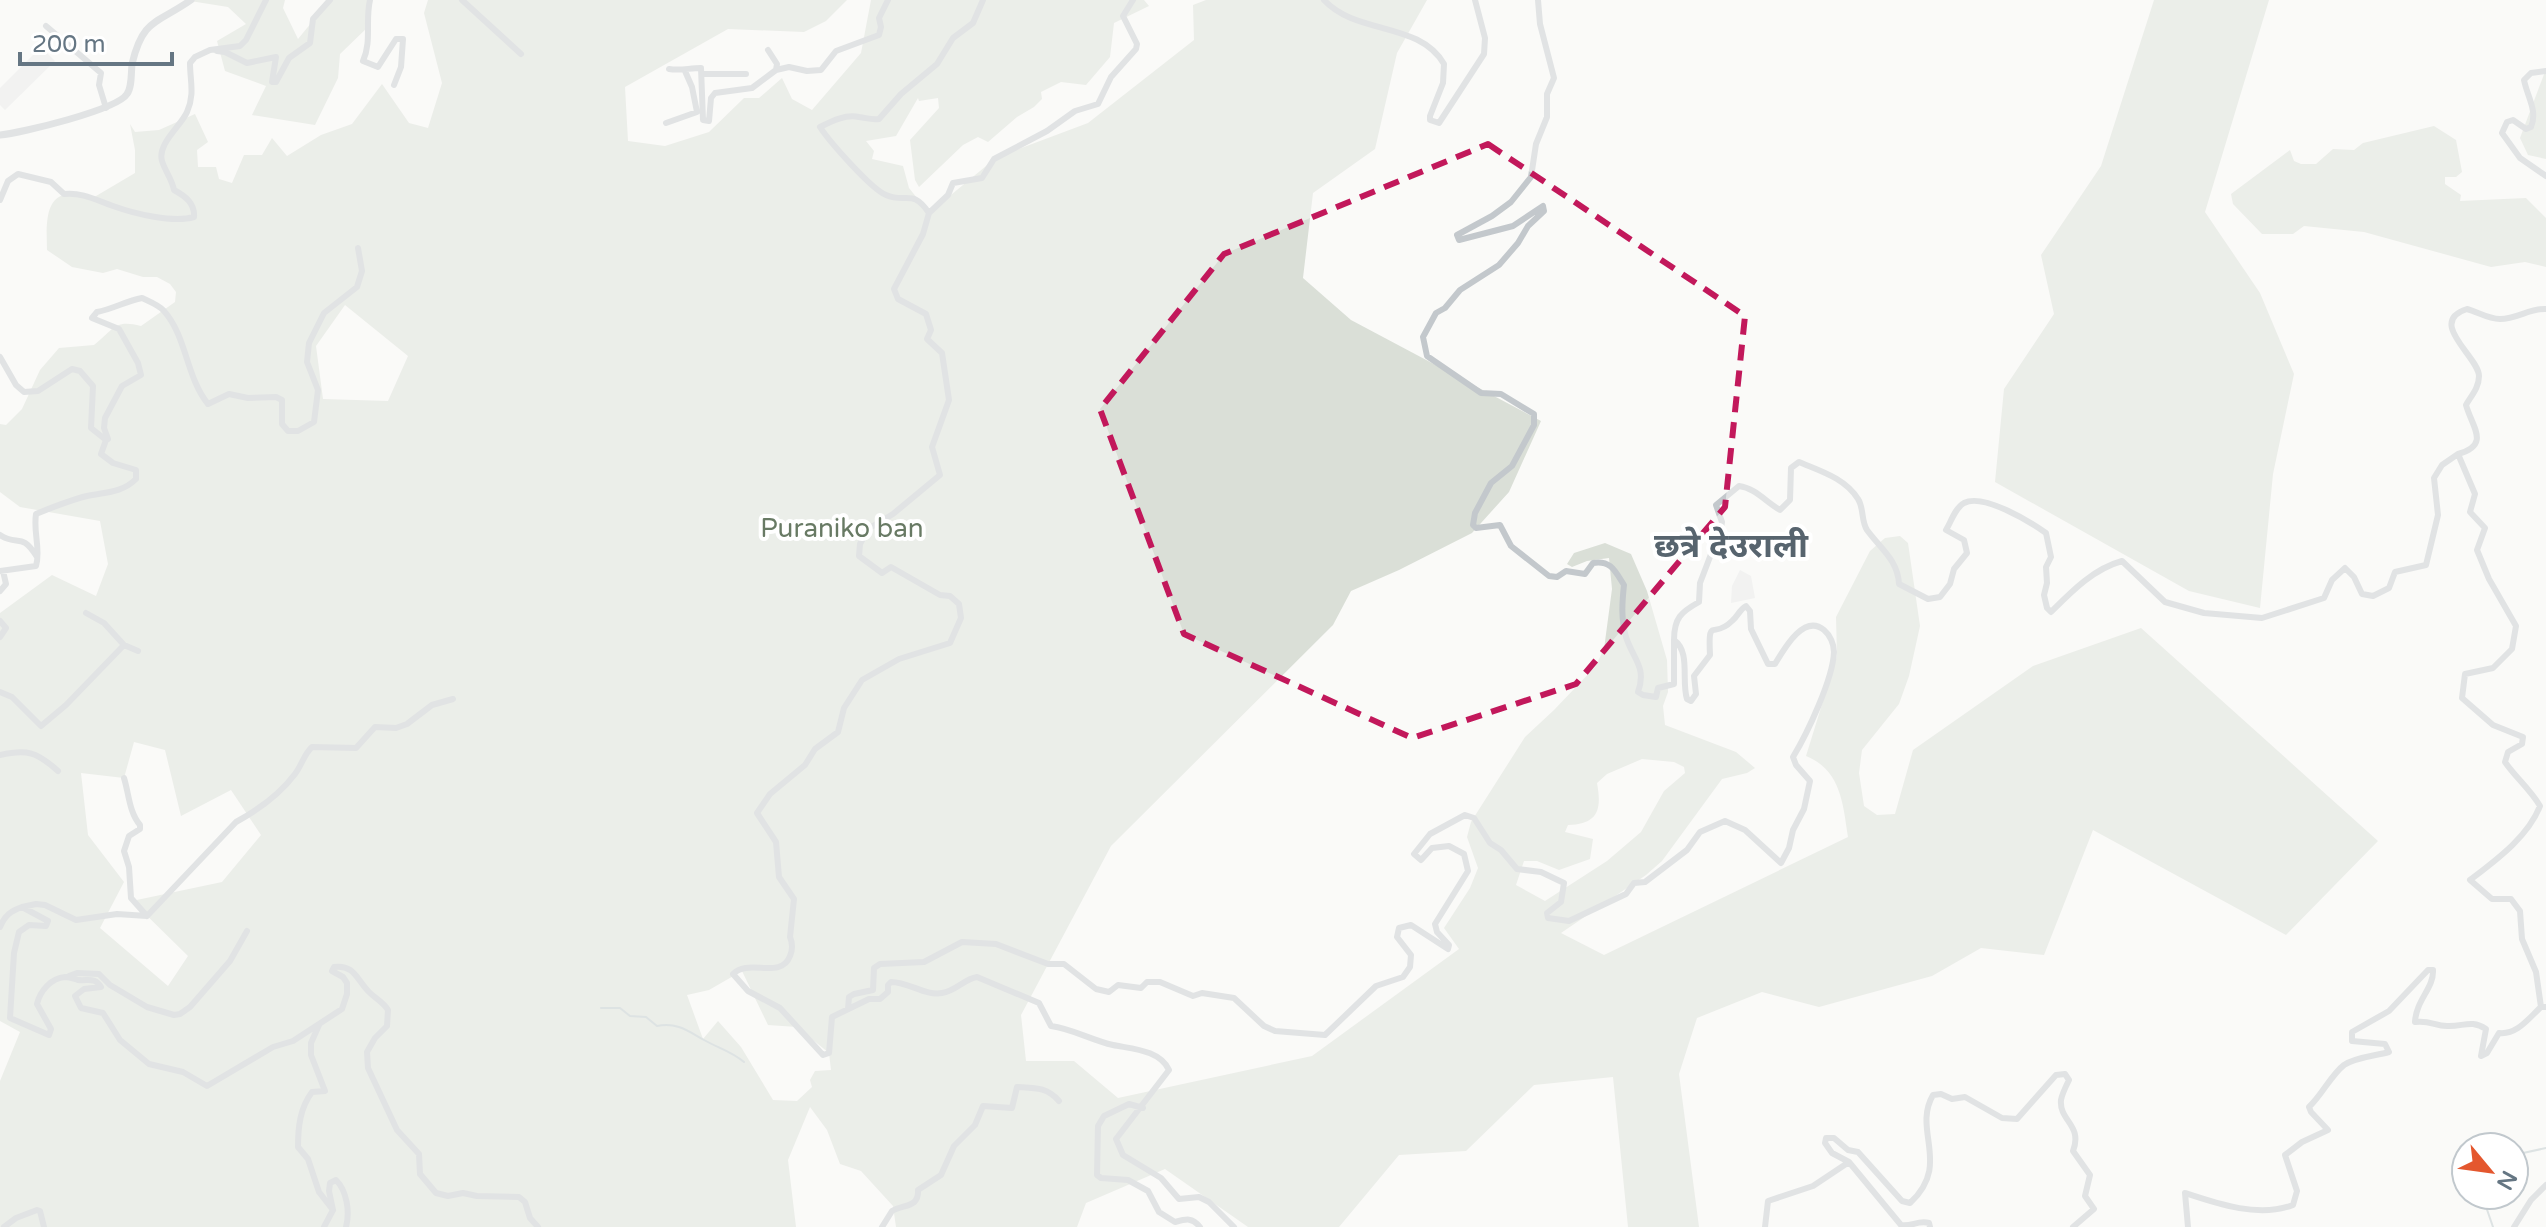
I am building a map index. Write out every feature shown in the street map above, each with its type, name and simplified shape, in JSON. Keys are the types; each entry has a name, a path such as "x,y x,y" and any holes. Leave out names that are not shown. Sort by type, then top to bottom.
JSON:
{"street":[{"path":"0,135 27,131 119,103 127,95 135,51 146,28 155,19 191,0"},
{"path":"0,200 8,181 18,174 51,182 64,194 77,192 123,210 166,219 194,217 195,211 187,197 174,190 162,161 162,152 186,116 192,100 190,63 210,50 240,46 266,0"},
{"path":"210,50 225,52 247,63 276,57 272,82 276,82 289,58 310,43 313,19 330,0"},
{"path":"370,0 367,13 369,42 363,61 378,67 396,39 403,39 401,67 394,85"},
{"path":"462,0 521,54"},
{"path":"669,69 685,71 701,68 703,120 709,121 711,98 715,93 752,88 776,70 789,67 821,70 836,51 879,35 879,18 888,0"},
{"path":"929,213 920,200 910,196 887,196 872,185 820,127 837,118 857,116 868,120 879,119 901,94 937,64 953,38 973,23 983,0"},
{"path":"1133,0 1123,16 1137,44 1136,49 1111,77 1098,104 1075,111 1047,131 994,159 982,178 953,183 940,205 929,213 923,234 894,289 898,299 926,314 931,330 927,339 942,353 949,400 932,447 940,475 893,514 868,529 860,544 859,556 882,573 891,567 940,595 950,596 959,604 961,618 950,643 899,659 862,680 844,708 838,732 815,749 805,765 770,794 757,813 776,842 779,877 794,899 790,937 793,943 789,960 783,966 774,969 748,967 737,969 733,974 748,991 780,1008 823,1055 829,1053 832,1017 869,999 884,996 891,982 937,994 977,977 1032,998 1039,1003 1051,1026 1068,1028 1112,1045 1137,1048 1165,1062 1169,1070 1143,1108 1116,1139 1123,1155 1161,1178 1179,1199 1199,1197 1209,1202 1234,1227"},
{"path":"1324,0 1345,15 1424,43 1440,57 1444,73 1431,111 1430,120 1434,123 1442,120 1484,54 1485,38 1475,0"},
{"path":"1538,0 1540,24 1554,78 1547,94 1547,117 1536,144 1531,177 1511,202 1457,235 1459,240 1486,234 1513,226 1543,206 1544,211 1528,226 1499,265 1460,290 1445,308 1436,313 1423,337 1427,356 1481,393 1501,394 1534,414 1534,425 1512,466 1491,483 1475,513 1473,525 1476,528 1500,525 1511,546 1549,576 1557,577 1566,571 1585,574 1593,563 1604,561 1610,564 1624,585 1621,614 1627,640 1637,658 1643,679 1638,692 1643,695 1656,697 1658,688 1674,684 1677,619 1681,612 1700,599 1700,583 1722,522 1716,505 1739,486 1750,487 1764,501 1780,510 1790,500 1791,468 1799,462 1840,480 1860,500 1863,522 1893,564 1899,584 1928,599 1940,597 1945,592 1954,569 1967,553 1964,540 1946,530 1964,503 1979,500 2029,521 2046,533 2051,557 2046,567 2044,595 2051,612 2079,585 2122,561 2165,602 2204,613 2262,618 2324,598 2332,580 2345,568 2354,577 2362,594 2373,596 2389,588 2395,572 2426,565 2438,515 2434,478 2442,465 2467,452 2476,443 2478,435 2466,405 2479,374 2477,365 2455,338 2453,321 2456,315 2467,309 2496,319 2511,318 2535,308 2546,309"},
{"path":"46,26 101,73 99,85 106,108"},
{"path":"768,50 777,64 776,70"},
{"path":"666,123 697,112 685,71"},
{"path":"2546,71 2531,73 2524,80 2533,110 2531,127 2526,129 2513,120 2507,122 2502,133 2520,158 2546,176"},
{"path":"703,74 746,74"},
{"path":"0,591 6,584 2,571 36,566 39,560 34,534 36,514 90,495 110,494 131,485 136,479 136,470 113,463 101,454 108,439 104,428 105,418 122,386 141,375 138,363 119,329 92,318 97,312 122,307 130,300 142,298 164,310 184,346 187,363 208,404 229,394 248,398 276,397 282,400 282,424 288,431 308,427 314,422 318,390 307,362 309,343 324,313 357,287 362,271 358,248"},
{"path":"0,357 16,385 24,392 38,391 72,369 80,371 93,386 91,428 106,440"},
{"path":"2188,1227 2185,1193 2229,1207 2281,1210 2293,1205 2297,1191 2285,1155 2302,1142 2328,1130 2309,1107 2322,1096 2342,1066 2389,1052 2385,1044 2352,1041 2352,1032 2389,1011 2428,970 2433,970 2434,978 2416,1008 2415,1022 2428,1021 2447,1026 2467,1022 2478,1024 2486,1029 2481,1056 2487,1053 2499,1033 2508,1034 2517,1030 2543,1007 2536,972 2522,939 2520,911 2511,899 2492,899 2470,880 2534,822 2540,806 2530,789 2517,780 2505,762 2508,752 2522,744 2523,737 2493,725 2462,698 2465,674 2493,668 2512,649 2516,626 2489,579 2477,550 2485,528 2470,512 2475,494 2458,454"},
{"path":"0,535 26,542 39,560"},
{"path":"848,1009 849,997 875,987 872,976 874,968 880,964 924,962 962,942 968,942 996,944 1048,964 1064,964 1096,989 1109,992 1118,985 1141,988 1147,982 1160,982 1193,996 1202,993 1234,998 1264,1026 1275,1031 1325,1035 1376,986 1403,977 1410,967 1411,955 1397,937 1399,928 1411,925 1448,949 1449,945 1437,932 1435,924 1468,871 1464,854 1449,846 1432,848 1421,860 1414,854 1430,834 1465,815 1474,818 1490,843 1501,850 1517,869 1541,872 1564,883 1561,902 1547,913 1548,918 1569,921 1626,894 1634,883 1645,882 1687,850 1700,832 1725,821 1745,830 1781,863 1804,809 1810,781 1793,757 1807,735 1831,669 1832,642 1826,631 1812,624 1804,627 1775,664 1768,664 1751,629 1750,611 1746,606 1742,607 1730,623 1708,634 1710,655 1694,676 1696,694 1691,701 1687,699 1685,691 1683,652 1674,640"},
{"path":"86,613 104,623 124,645 138,651"},
{"path":"0,621 6,628 0,637"},
{"path":"0,692 12,697 41,726 66,705 124,645"},
{"path":"147,916 236,822 259,808 293,777 312,747 356,748 375,727 396,728 407,724 432,705 453,699"},
{"path":"0,755 20,750 40,756 58,771"},
{"path":"124,778 128,799 140,825 140,829 129,836 124,851 129,867 131,898 147,916"},
{"path":"0,927 12,911 36,904 45,905 76,920 117,914 147,916"},
{"path":"22,907 47,919 48,924 29,925 19,932 14,953 10,1018 49,1035 51,1029 40,1012 38,999 51,982 77,973 99,974 110,985 143,1006 180,1014 190,1007 230,961 247,931"},
{"path":"65,977 92,980 101,985 99,989 84,989 75,996 75,1000 81,1008 103,1013 129,1049 149,1064 183,1072 207,1086 273,1047 293,1041 342,1009 347,983 332,971 334,967 350,968 367,991 388,1010 387,1026 367,1052 368,1068 397,1130 419,1154 420,1174 436,1193 448,1196 463,1193 519,1197 538,1227"},
{"path":"319,1025 311,1043 311,1055 325,1091 312,1092 307,1101 301,1115 298,1147 308,1159 319,1192 333,1210"},
{"path":"1930,1227 1929,1223 1921,1221 1906,1227 1901,1225 1849,1162 1832,1153 1825,1143 1826,1138 1834,1138 1848,1150 1858,1152 1902,1201 1910,1203 1921,1193 1931,1173 1928,1136 1929,1102 1933,1095 1941,1094 1952,1099 1965,1097 2002,1118 2017,1119 2056,1075 2065,1074 2069,1080 2061,1100 2063,1114 2071,1122 2077,1140 2073,1151 2076,1158 2090,1175 2085,1196 2094,1209 2073,1227"},
{"path":"882,1227 892,1211 912,1204 916,1201 918,1190 941,1175 954,1146 975,1125 983,1106 1012,1108 1017,1087 1042,1088 1052,1092 1059,1101"},
{"path":"1143,1108 1129,1104 1104,1116 1098,1126 1097,1175 1128,1180 1148,1191 1159,1212 1175,1222 1187,1218 1194,1220 1200,1227"},
{"path":"1765,1227 1768,1201 1813,1186 1849,1162"},
{"path":"324,1227 333,1210 330,1183 336,1180 342,1187 348,1209 346,1227"},
{"path":"2514,1227 2531,1200 2546,1185"},
{"path":"4,1227 16,1218 37,1210 42,1215 44,1227"}],"highlighted area":[{"path":"1488,144 1745,316 1725,507 1576,684 1412,738 1184,634 1100,409 1224,254"}],"shaded area":[{"path":"41,47 55,61 5,110 0,105 0,88"},
{"path":"1740,570 1751,576 1755,598 1731,603 1732,586"}],"green space":[{"path":"184,0 285,0 283,8 298,39 330,0 370,0 369,26 340,54 338,78 315,125 252,115 266,86 225,71 217,41 246,24 228,7"},
{"name":"Puraniko ban","path":"428,0 847,0 826,21 804,32 728,29 625,87 628,141 665,146 709,132 744,98 759,98 782,78 792,99 812,110 861,53 871,0 1144,0 1149,6 1114,23 1110,57 1086,85 1061,82 1041,92 1042,99 1034,107 988,142 978,137 963,145 919,187 915,180 910,140 939,108 938,98 919,101 918,98 896,136 866,141 874,151 872,159 903,166 909,188 929,213 997,157 1088,123 1194,40 1193,5 1206,0 1427,0 1397,53 1375,149 1313,193 1303,278 1351,320 1541,421 1509,492 1472,533 1351,591 1333,625 1111,846 1021,1015 1026,1061 1074,1061 1118,1098 1312,1056 1459,949 1444,928 1470,888 1478,868 1467,837 1471,822 1525,737 1595,667 1604,649 1612,589 1609,558 1572,567 1567,564 1574,553 1605,543 1631,554 1647,591 1667,660 1668,692 1663,706 1665,725 1736,752 1755,768 1722,779 1662,861 1561,933 1604,955 1848,837 1842,801 1833,779 1818,762 1806,756 1837,656 1836,617 1870,551 1885,538 1900,536 1908,543 1920,626 1899,704 1862,750 1859,773 1864,806 1877,815 1895,814 1913,750 2033,666 2141,628 2378,841 2286,935 2093,830 2044,955 1981,948 1932,976 1819,1007 1762,992 1697,1018 1679,1074 1699,1227 1628,1227 1613,1077 1534,1085 1466,1151 1399,1155 1339,1227 1248,1227 1165,1169 1086,1203 1077,1227 896,1227 893,1206 861,1171 840,1164 827,1130 810,1107 788,1160 796,1227 0,1227 0,1081 20,1032 0,1021 0,613 52,575 96,596 108,564 100,521 20,507 0,492 0,424 6,425 22,409 40,370 59,348 94,345 119,325 141,326 175,302 176,292 170,284 157,277 143,277 117,269 103,273 72,267 47,250 49,210 57,198 71,195 91,199 135,173 130,124 135,132 159,130 195,114 208,142 197,150 198,167 216,167 219,179 232,183 244,155 262,155 272,138 287,156 321,135 352,124 382,84 409,123 428,128 442,83 424,13","holes":["345,305 408,356 388,401 323,399 316,346","134,742 165,750 181,816 231,790 261,835 222,882 132,901 188,956 168,986 100,928 124,882 88,835 81,773 124,778","1642,759 1674,762 1684,767 1685,773 1664,791 1641,832 1607,861 1545,901 1516,885 1524,861 1537,861 1559,870 1590,859 1593,839 1565,832 1568,825 1586,822 1596,814 1599,801 1597,783 1607,774","742,971 768,1025 797,1027 829,1053 831,1070 815,1071 810,1080 812,1087 797,1101 773,1100 741,1047 718,1021 703,1039 687,995 709,990"]},
{"path":"2154,0 2269,0 2205,212 2260,293 2294,374 2273,474 2260,608 2189,591 1995,482 2004,389 2054,314 2041,255 2101,166"},
{"path":"2546,69 2546,159 2528,155 2520,138"},
{"path":"2434,126 2456,140 2462,172 2456,177 2445,177 2445,184 2461,195 2460,201 2526,198 2546,218 2546,267 2525,262 2491,267 2364,232 2304,226 2293,234 2262,234 2233,204 2231,194 2290,150 2294,161 2316,164 2333,149 2354,150 2363,143"}],"waterway":[{"path":"601,1008 620,1008 630,1016 646,1017 657,1026 682,1028 744,1062"},
{"path":"2530,1152 2546,1148"},
{"path":"2488,1211 2493,1227"}],"district":[{"name":"छत्रे देउराली","path":"1731,545"}]}
